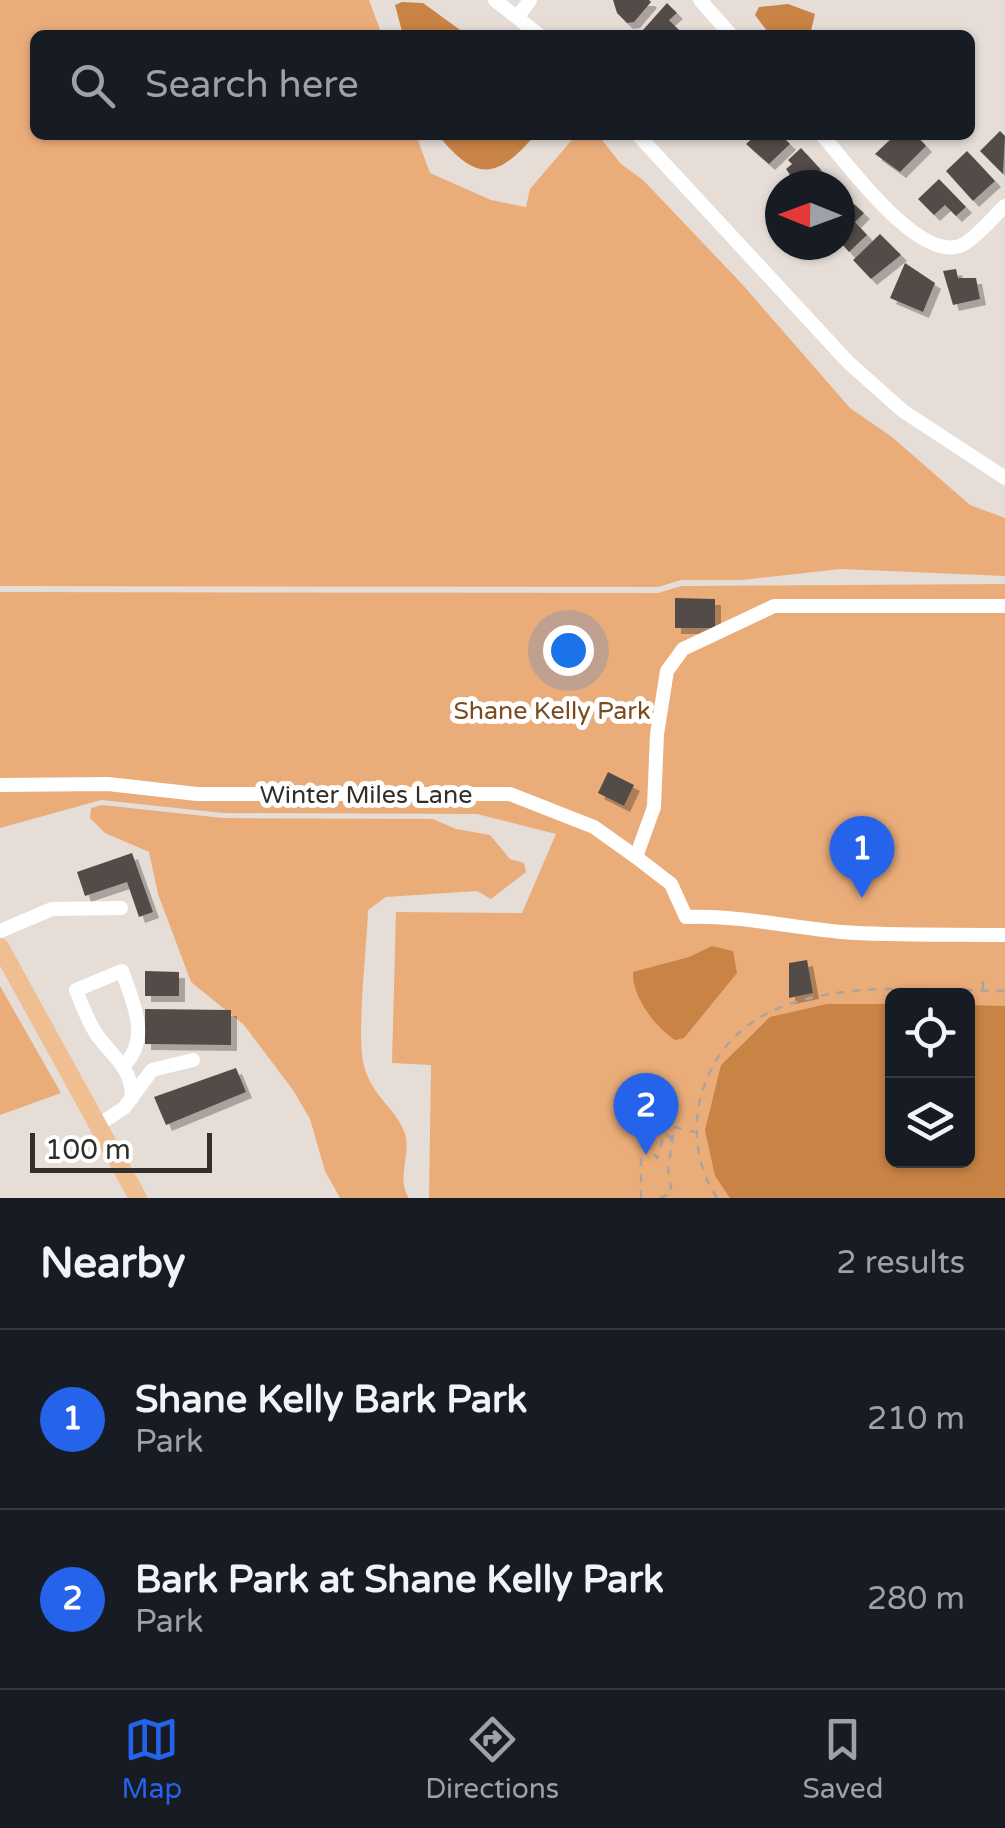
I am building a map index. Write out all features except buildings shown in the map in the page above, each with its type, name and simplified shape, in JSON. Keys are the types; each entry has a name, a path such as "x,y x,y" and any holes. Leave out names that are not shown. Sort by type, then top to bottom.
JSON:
{"main road":[{"path":"0,947 138,1198"}],"street":[{"path":"495,0 534,30"},
{"path":"519,16 530,0"},
{"path":"700,0 727,30"},
{"path":"643,140 848,362 903,411 1005,478"},
{"path":"827,140 914,236 939,248 963,245 1005,206"},
{"path":"636,856 654,807 657,734 667,671 683,648 774,606 1005,606"},
{"name":"Winter Miles Lane","path":"0,786 108,784 180,794 510,794 594,827 636,856 671,884 686,917 724,916 774,926 842,932 1005,935"},
{"path":"0,932 52,908 122,908"},
{"path":"124,1065 136,1054 139,1020 122,972 76,990 98,1037 124,1065 132,1080 132,1098"},
{"path":"98,1124 132,1098 142,1077 152,1070 193,1060"}],"path":[{"path":"983,979 983,990"},
{"path":"717,1198 700,1161 698,1105 718,1054 739,1028 764,1013 859,990 1005,991"},
{"path":"670,1144 673,1145 674,1127 697,1134"},
{"path":"643,1134 657,1158 660,1138 671,1137 672,1194 660,1198"},
{"path":"690,1136 697,1134"},
{"path":"641,1198 641,1154 650,1148"}],"green space":[{"path":"0,0 369,0 380,30 30,30 30,140 418,140 430,173 491,200 526,207 530,189 572,140 602,140 621,164 643,180 742,284 850,408 892,437 970,505 1005,518 1005,576 841,569 742,580 681,580 658,587 0,586"},
{"name":"Shane Kelly Park","path":"1005,584 1005,1198 429,1198 431,1065 392,1063 396,912 522,913 556,834 477,814 223,813 101,800 0,828 0,592 658,593 681,586"},
{"path":"102,805 223,818 433,819 456,829 490,835 510,859 524,863 526,872 491,899 477,891 386,897 368,910 362,1053 372,1086 404,1131 404,1182 409,1198 340,1198 325,1171 310,1119 293,1090 244,1025 191,982 158,894 149,852 105,833 90,818 91,808"},
{"path":"0,986 61,1093 0,1115"}],"shaded area":[{"path":"423,3 460,30 402,30 395,5"},
{"path":"788,4 815,14 811,30 766,30 755,15 759,7"},
{"path":"442,140 530,140 508,161 485,170 463,161"},
{"path":"712,946 733,951 737,973 684,1038 675,1040 646,1011 636,991 633,972 689,957"},
{"path":"827,1004 885,1004 885,1168 975,1168 975,1005 1005,1006 1005,1198 730,1198 715,1176 705,1130 721,1065 770,1017"}],"place":[{"name":"Shane Kelly Bark Park","path":"862,898"},
{"name":"Bark Park at Shane Kelly Park","path":"646,1155"}]}
